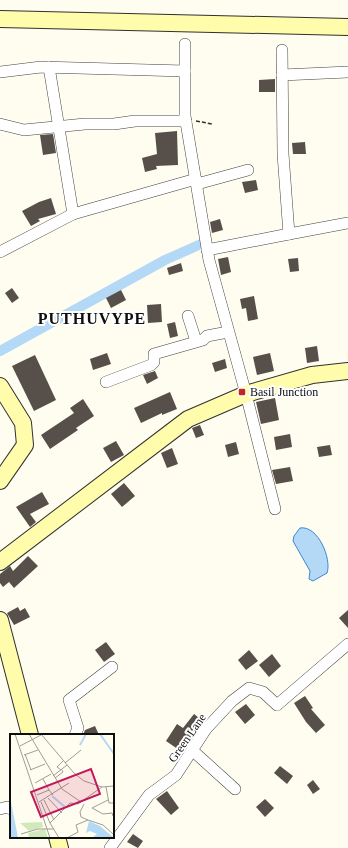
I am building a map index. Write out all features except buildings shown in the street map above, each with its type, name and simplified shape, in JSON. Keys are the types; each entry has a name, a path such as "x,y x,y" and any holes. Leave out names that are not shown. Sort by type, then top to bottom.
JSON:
{"main road":[{"path":"0,19 348,27"},
{"path":"0,562 188,419 246,394 312,374 348,371"},
{"path":"0,386 23,423 25,445 0,481"},
{"path":"0,620 30,734"},
{"path":"57,838 60,848"}],"street":[{"path":"185,44 186,120 207,250 275,509"},
{"path":"282,50 283,154 289,234"},
{"path":"0,72 49,67 185,71"},
{"path":"49,67 73,214"},
{"path":"282,75 348,72"},
{"path":"0,124 24,130 85,124 186,120"},
{"path":"0,252 73,214 248,170"},
{"path":"207,250 348,223"},
{"path":"188,316 196,341"},
{"path":"106,382 151,365 154,362 154,354 203,340 207,336 228,332"},
{"name":"Green Lane","path":"110,848 149,795 176,776 206,729 232,701 250,688 263,692 277,705 348,644"},
{"path":"75,734 78,728 69,700 112,668"},
{"path":"192,750 235,789"},
{"path":"0,809 10,809"}],"path":[{"path":"186,120 212,124"}],"water":[{"path":"300,528 307,528 318,537 327,560 327,573 313,581 309,579 310,571 293,541 294,536"}],"waterway":[{"path":"0,351 165,260 201,244"}],"place":[{"name":"Basil Junction","path":"242,392"}],"district":[{"name":"PUTHUVYPE","path":"92,318"}]}
